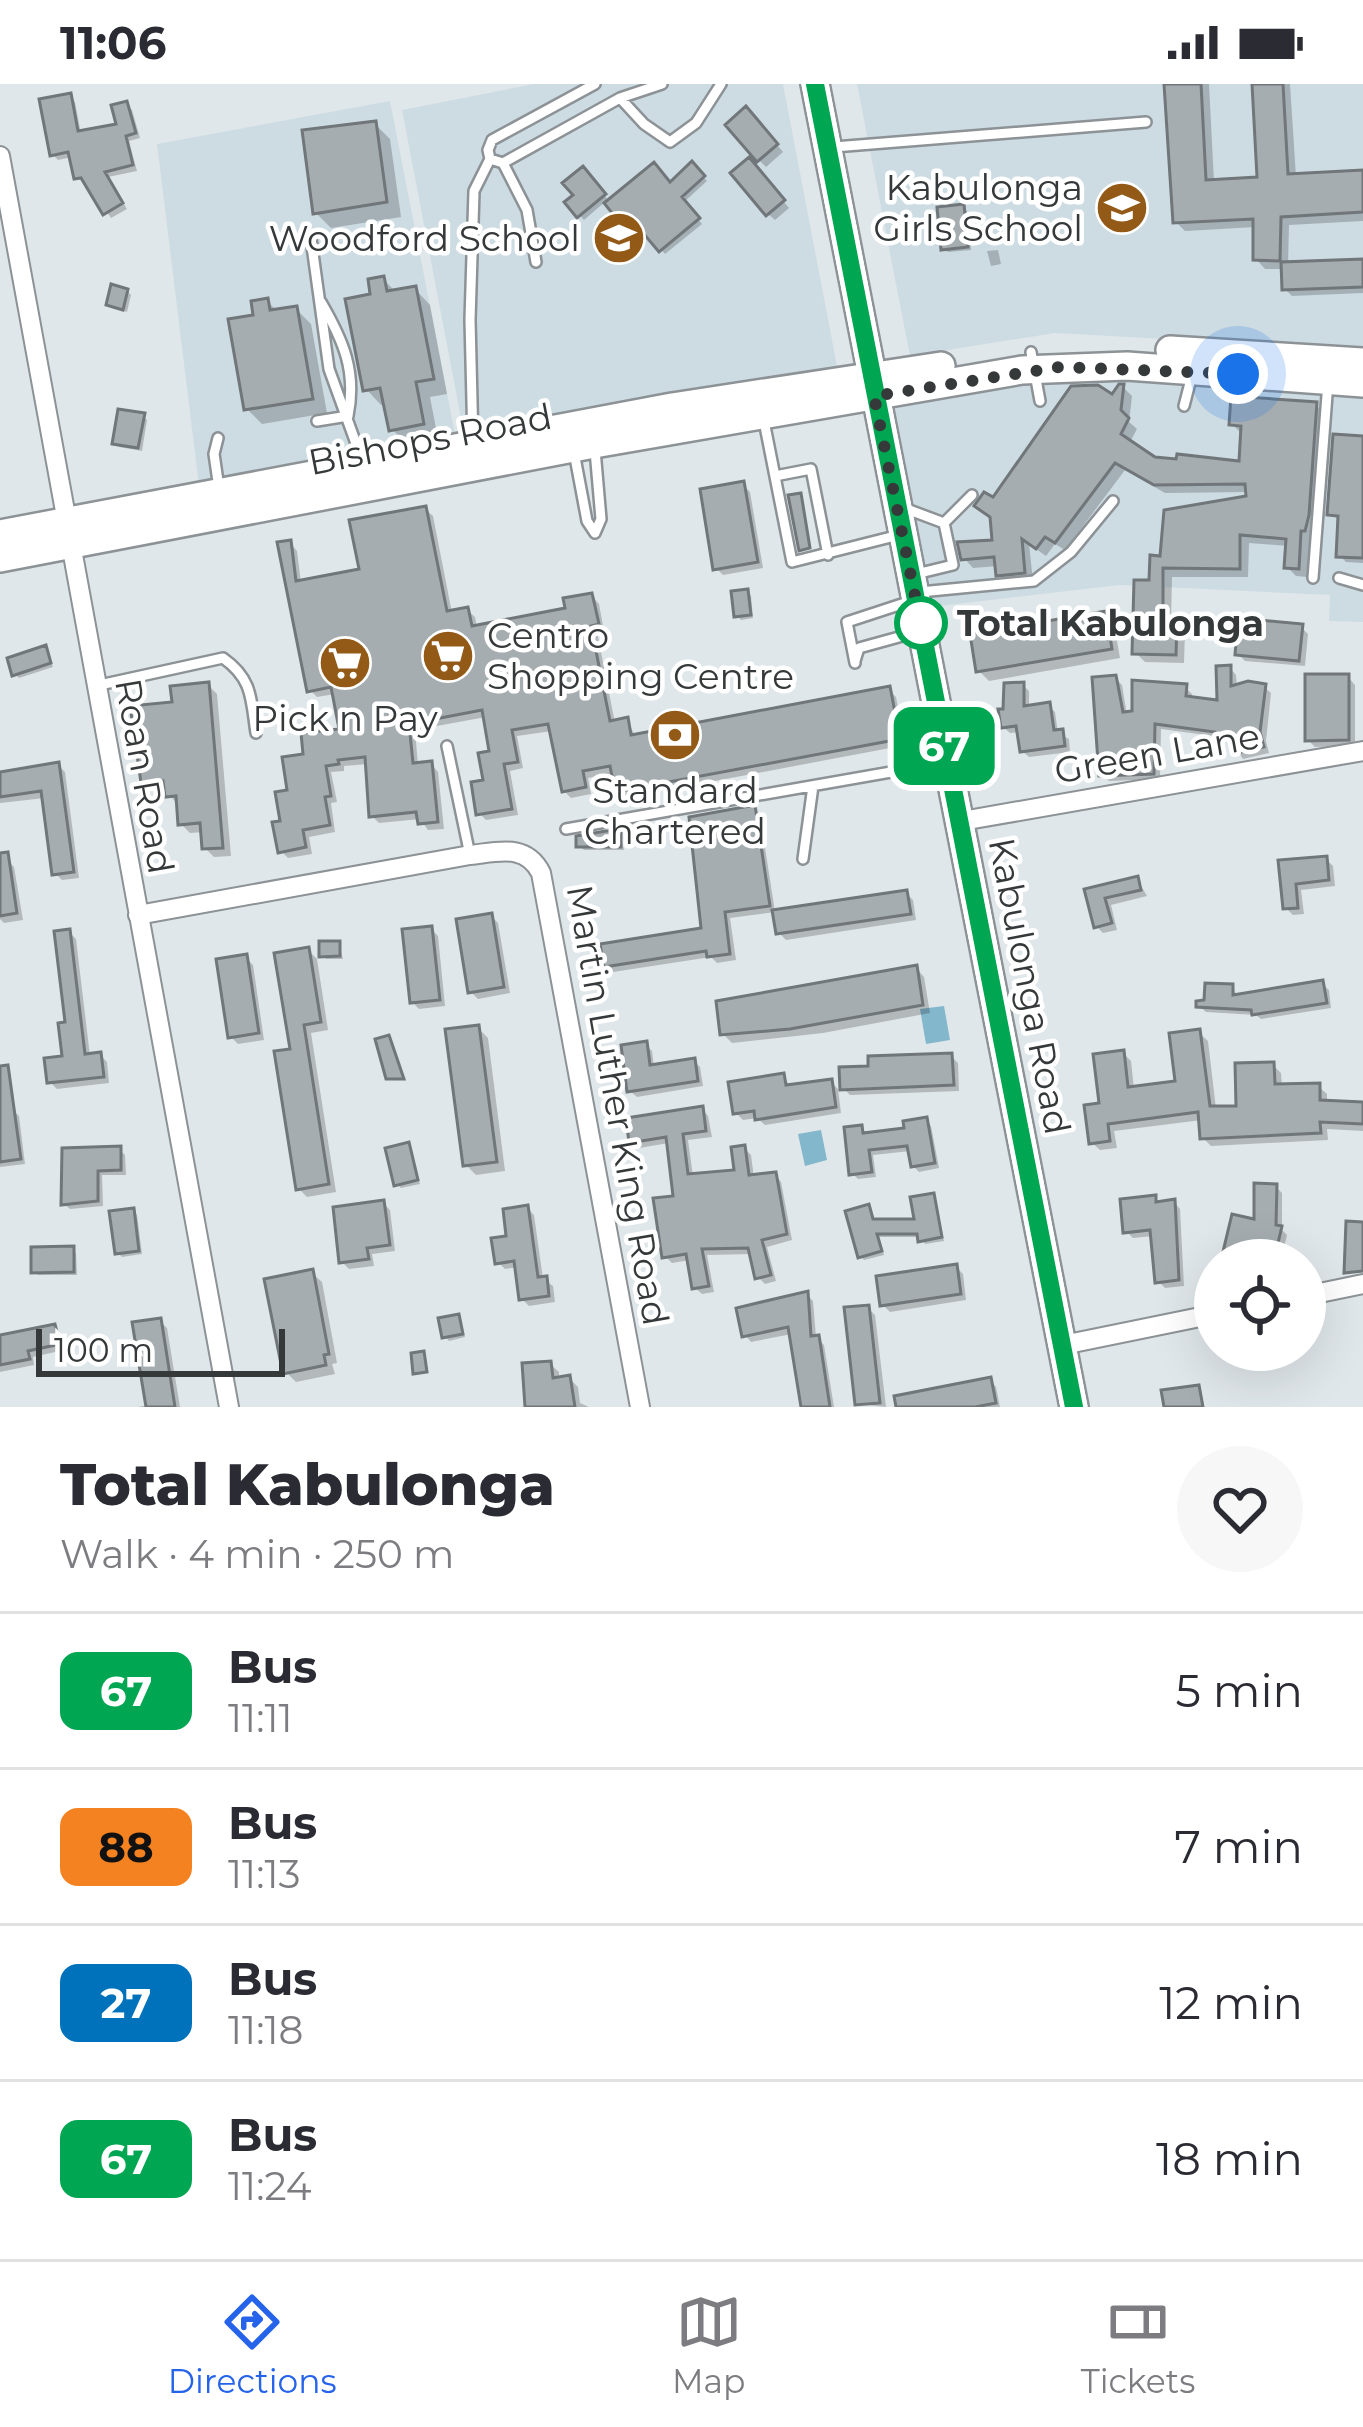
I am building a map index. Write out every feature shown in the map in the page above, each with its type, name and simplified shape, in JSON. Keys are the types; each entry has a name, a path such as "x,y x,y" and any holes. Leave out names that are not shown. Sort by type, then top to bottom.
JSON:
{"main road":[{"name":"Kabulonga Road","path":"815,84 1074,1407"},
{"name":"Bishops Road","path":"0,534 67,534 581,435 1033,360 1127,366 1193,361 1329,369"},
{"path":"1329,369 1363,362"},
{"path":"1329,369 1363,382"},
{"name":"Bishops Road","path":"0,557 220,493 473,443 581,435"}],"street":[{"name":"Roan Road","path":"0,156 229,1407"},
{"name":"Green Lane","path":"962,821 1363,751"},
{"name":"Martin Luther King Road","path":"138,915 470,855 514,850 536,862 640,1407"},
{"path":"1326,1292 1363,1284"},
{"path":"1063,1345 1194,1318"}],"lane":[{"path":"473,443 474,191 490,159 492,140 595,84"},
{"path":"503,163 620,98 662,84"},
{"path":"620,98 644,124 670,142 696,123 721,84"},
{"path":"828,148 1146,122"},
{"path":"490,159 503,163 527,210 536,262"},
{"path":"311,239 329,368 364,466"},
{"path":"319,298 350,359 353,391 348,416"},
{"path":"1033,360 1040,401"},
{"path":"1184,406 1193,361"},
{"path":"1313,578 1329,369"},
{"path":"761,405 791,562 828,555 902,519 944,523"},
{"path":"1328,412 1342,414"},
{"path":"316,421 348,416"},
{"path":"581,435 601,519 595,533 587,521 581,435"},
{"path":"218,438 214,454 220,493"},
{"path":"775,476 811,469 828,555"},
{"path":"944,523 972,495"},
{"path":"914,589 1034,581 1071,552 1113,501"},
{"path":"922,630 859,648 855,663 848,622 952,565 944,523"},
{"path":"1340,578 1363,585"},
{"path":"95,686 224,658 240,670 249,688 256,734"},
{"path":"447,746 470,855"},
{"path":"566,829 947,762"},
{"path":"803,859 813,785"}],"shaded area":[{"name":"Woodford School","path":"534,84 783,84 837,366 465,439 402,110"},
{"name":"Kabulonga Girls School","path":"857,84 1363,84 1363,350 1055,333 910,356"},
{"path":"390,101 455,434 199,486 157,144"},
{"path":"1033,370 1363,393 1363,622 1329,621 1330,595 1120,585 931,607 888,399"}],"water":[{"path":"944,1006 950,1040 926,1044 920,1009"},
{"path":"821,1130 827,1160 805,1166 798,1134"}],"building":[{"path":"1164,84 1201,84 1206,180 1257,177 1252,84 1283,84 1288,174 1363,170 1363,212 1281,217 1280,261 1253,260 1253,219 1173,223"},
{"path":"71,93 78,131 116,124 111,105 127,101 136,133 126,136 133,165 105,172 123,203 103,215 81,178 74,179 68,152 50,156 39,99"},
{"path":"746,106 778,144 757,162 725,125"},
{"path":"376,121 387,202 313,214 302,130"},
{"path":"749,157 785,200 766,216 730,173"},
{"path":"692,161 705,176 682,197 700,218 659,252 633,221 624,228 604,203 654,162 670,182"},
{"path":"583,166 606,194 577,218 564,202 573,195 562,183"},
{"path":"964,204 968,247 941,250 937,207"},
{"path":"1363,259 1363,287 1282,290 1281,262"},
{"path":"384,276 387,291 416,286 434,379 416,382 424,424 389,431 380,388 363,391 345,299 370,294 368,279"},
{"path":"111,284 128,289 123,310 106,305"},
{"path":"268,298 270,310 297,306 313,399 244,410 228,319 253,315 251,301"},
{"path":"1124,384 1121,410 1129,418 1121,434 1155,457 1176,459 1177,454 1239,461 1241,426 1229,425 1231,396 1317,402 1309,515 1301,531 1299,569 1284,568 1286,539 1240,535 1240,569 1163,568 1163,620 1177,620 1176,655 1132,654 1134,580 1149,580 1150,555 1160,556 1164,510 1246,496 1245,484 1154,485 1115,463 1055,543 1045,537 1036,549 1022,539 1025,573 996,576 994,557 961,560 957,542 992,540 990,517 974,506 984,492 993,497 1071,386 1098,385 1112,394"},
{"path":"118,409 145,413 138,448 112,444"},
{"path":"1333,434 1363,436 1363,558 1336,557 1338,516 1327,515"},
{"path":"744,481 758,562 713,570 700,489"},
{"path":"801,493 810,548 799,551 788,495"},
{"name":"Centro Shopping Centre","path":"426,506 447,611 468,607 472,626 565,608 563,598 592,593 599,624 591,626 610,721 628,717 631,735 890,686 900,739 615,792 610,766 583,771 586,787 562,792 548,724 512,730 518,762 504,764 512,809 476,815 471,782 483,780 478,753 489,751 482,710 409,724 413,763 432,761 438,822 418,824 416,812 369,817 365,757 338,760 339,764 326,766 330,825 303,830 306,847 278,853 272,822 280,821 275,792 287,790 282,757 303,754 301,733 339,729 331,687 307,692 277,542 291,540 296,581 359,569 349,520"},
{"path":"748,589 751,615 734,617 731,591"},
{"path":"1106,611 1112,649 976,672 970,634"},
{"path":"1238,618 1303,624 1299,661 1235,655"},
{"path":"46,645 51,663 12,676 7,658"},
{"path":"1231,665 1231,686 1248,681 1266,684 1260,732 1264,747 1233,754 1229,738 1215,732 1155,724 1154,774 1099,776 1092,677 1116,675 1123,712 1132,711 1132,680 1187,684 1186,696 1217,700 1216,666"},
{"path":"1305,674 1349,674 1349,740 1305,741"},
{"path":"209,682 223,848 202,849 200,823 178,825 176,796 165,797 163,781 141,783 130,706 172,702 170,686"},
{"path":"1024,682 1024,706 1050,702 1054,730 1063,729 1065,746 1020,752 1016,726 1001,728 998,709 1003,709 1004,683"},
{"path":"59,762 74,872 52,875 41,791 0,797 0,772"},
{"path":"755,805 770,906 725,912 730,954 707,957 706,951 604,967 600,944 701,928 689,817"},
{"path":"621,831 621,847 576,847 576,836"},
{"path":"8,852 17,913 0,916 0,853"},
{"path":"1327,856 1329,880 1296,884 1298,908 1283,909 1278,860"},
{"path":"1138,876 1141,890 1105,898 1112,923 1094,928 1084,889"},
{"path":"907,890 911,914 776,934 772,910"},
{"path":"492,913 504,987 468,993 456,919"},
{"path":"432,926 440,1000 410,1003 402,929"},
{"path":"70,929 85,1054 101,1052 104,1077 47,1083 44,1058 62,1056 58,1023 65,1022 54,931"},
{"path":"319,941 340,941 340,956 319,957"},
{"path":"309,947 321,1022 304,1025 329,1184 296,1190 274,1051 290,1049 274,953"},
{"path":"247,954 259,1033 228,1038 216,959"},
{"path":"917,965 923,1005 790,1029 720,1035 716,1001"},
{"path":"1323,980 1327,1003 1252,1015 1251,1010 1196,1007 1196,1001 1204,1000 1205,983 1233,984 1233,995"},
{"path":"479,1025 497,1162 463,1166 445,1029"},
{"path":"1200,1029 1210,1106 1236,1106 1235,1063 1274,1062 1275,1084 1320,1083 1320,1100 1363,1102 1363,1124 1320,1122 1321,1133 1200,1139 1198,1112 1108,1124 1110,1141 1089,1144 1084,1105 1099,1103 1093,1054 1124,1050 1128,1087 1175,1081 1169,1033"},
{"path":"389,1035 404,1079 386,1079 375,1039"},
{"path":"647,1041 650,1065 695,1058 698,1081 627,1092 621,1045"},
{"path":"952,1053 954,1085 840,1090 839,1067 868,1066 868,1056"},
{"path":"8,1065 21,1159 0,1162 0,1066"},
{"path":"784,1073 786,1085 832,1079 836,1107 755,1120 754,1111 733,1114 728,1082"},
{"path":"703,1106 706,1131 683,1134 688,1174 734,1170 731,1147 745,1145 749,1175 776,1172 787,1234 762,1240 771,1275 755,1279 748,1248 702,1249 709,1286 692,1289 686,1254 662,1258 653,1198 673,1196 666,1137 629,1143 626,1118"},
{"path":"927,1117 935,1163 911,1167 907,1146 869,1150 872,1172 849,1175 844,1127 862,1125 863,1133 904,1128 903,1121"},
{"path":"409,1142 418,1180 394,1186 385,1148"},
{"path":"121,1146 121,1170 98,1171 98,1201 61,1205 62,1148"},
{"path":"1254,1183 1277,1184 1279,1239 1226,1239 1232,1214 1254,1219"},
{"path":"934,1193 942,1237 918,1242 917,1234 877,1234 882,1251 858,1258 845,1211 869,1204 873,1219 914,1219 910,1197"},
{"path":"1156,1195 1156,1202 1175,1199 1179,1280 1155,1283 1150,1230 1123,1233 1120,1199"},
{"path":"384,1200 390,1245 367,1248 369,1259 339,1263 333,1207"},
{"path":"528,1205 538,1277 547,1276 549,1296 519,1300 514,1261 495,1264 491,1238 506,1236 503,1209"},
{"path":"134,1208 139,1251 115,1254 109,1211"},
{"path":"1346,1221 1363,1222 1363,1271 1344,1273"},
{"path":"74,1246 74,1272 31,1273 31,1247"},
{"path":"957,1264 961,1294 880,1306 876,1276"},
{"path":"313,1269 329,1354 324,1355 326,1365 283,1374 264,1279"},
{"path":"808,1291 811,1336 819,1335 830,1407 801,1407 788,1327 742,1337 736,1308"},
{"path":"869,1305 880,1403 855,1405 844,1307"},
{"path":"459,1314 463,1334 442,1338 438,1318"},
{"path":"161,1318 175,1407 146,1407 132,1322"},
{"path":"55,1324 60,1344 28,1351 30,1359 0,1365 0,1335"},
{"path":"424,1351 427,1372 413,1374 411,1353"},
{"path":"551,1361 553,1378 570,1375 575,1407 525,1407 522,1363"},
{"path":"991,1377 996,1403 896,1407 894,1396"},
{"path":"1199,1385 1203,1407 1164,1407 1161,1390"}],"bus line":[{"name":"67","path":"815,84 1074,1407"}],"place":[{"name":"Kabulonga Girls School","path":"1122,208"},
{"name":"Woodford School","path":"619,238"},
{"name":"Total Kabulonga","path":"921,623"},
{"name":"Centro Shopping Centre","path":"448,656"},
{"name":"Pick n Pay","path":"345,663"},
{"name":"Standard Chartered","path":"675,735"}],"route":[{"path":"921,623 922,630 874,396 1060,367 1127,366 1238,374"}]}
